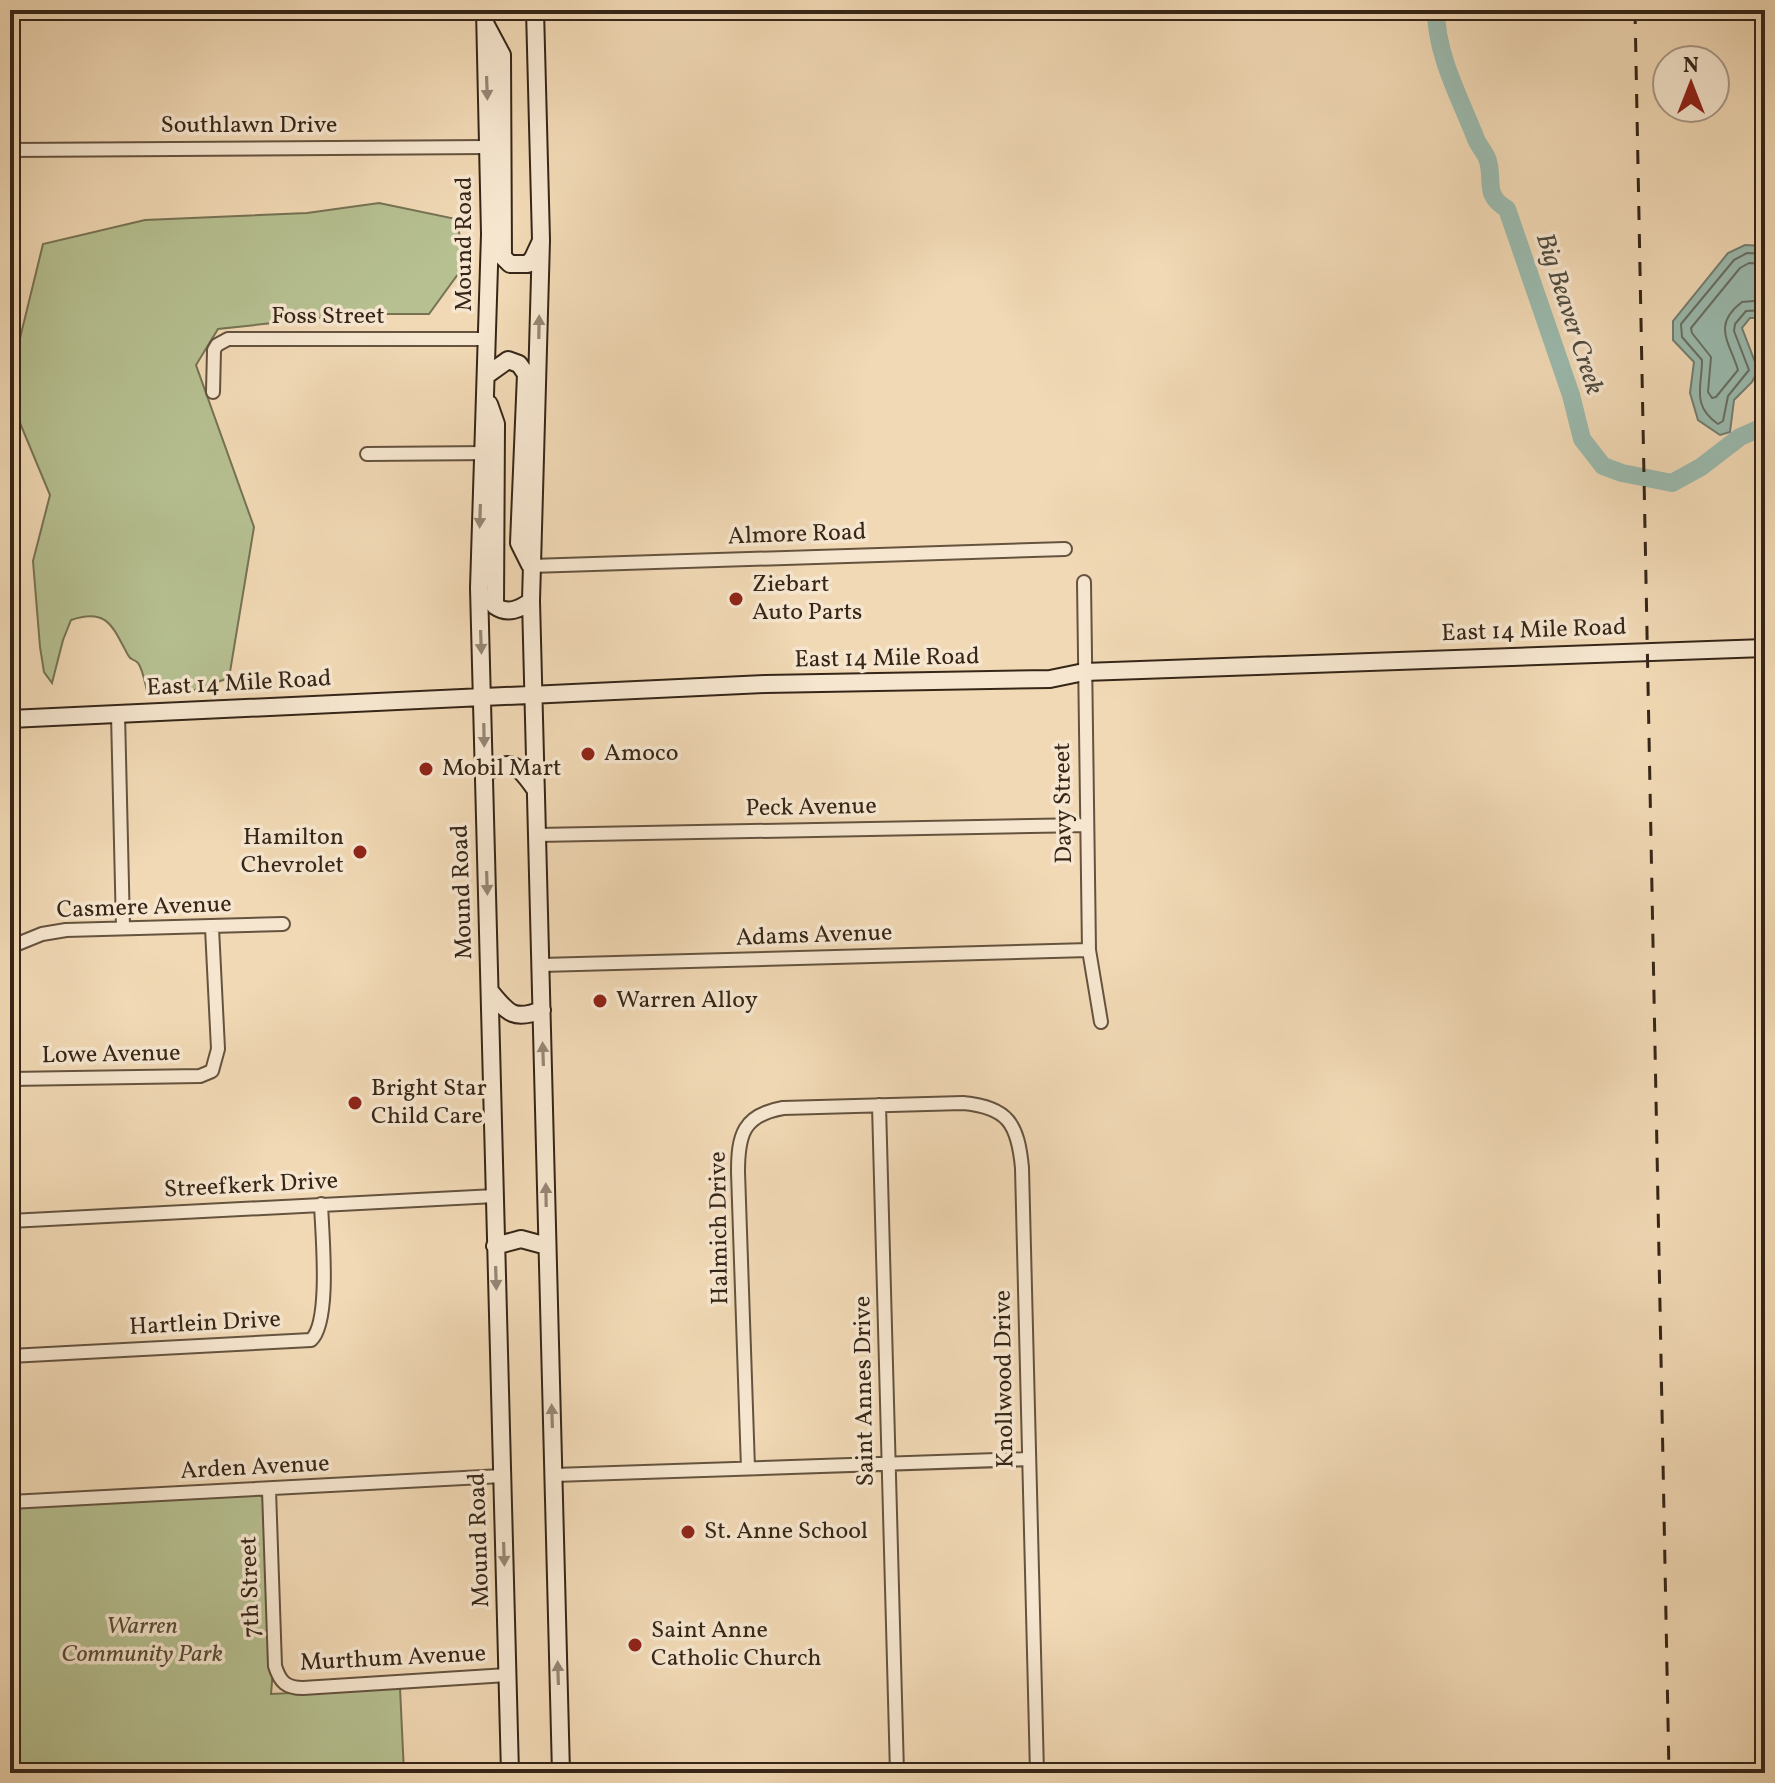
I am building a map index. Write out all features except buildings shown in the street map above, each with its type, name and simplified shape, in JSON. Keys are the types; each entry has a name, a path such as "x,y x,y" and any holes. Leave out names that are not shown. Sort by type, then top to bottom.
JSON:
{"main road":[{"path":"524,10 528,133 539,171"},
{"path":"535,10 541,240 531,601 561,1773"},
{"path":"485,17 502,55 503,257 510,264 528,264 541,240"},
{"name":"Mound Road","path":"485,17 489,147 485,396 489,453 479,588 510,1773"},
{"path":"487,375 508,360 519,364 526,374 519,543 531,566"},
{"path":"489,453 495,606 519,610 531,601"},
{"name":"East 14 Mile Road","path":"10,719 483,696 834,682 1031,680 1084,672 1765,648"},
{"path":"485,773 502,764 516,767 536,790"},
{"path":"490,991 512,1014 525,1016 542,1010"},
{"path":"495,1246 521,1239 547,1246"}],"street":[{"name":"Southlawn Drive","path":"10,150 489,147"},
{"name":"Foss Street","path":"213,392 214,350 228,339 488,339"},
{"path":"367,454 489,453"},
{"name":"Almore Road","path":"531,566 1065,549"},
{"name":"Davy Street","path":"1084,582 1089,950 1101,1022"},
{"path":"118,714 123,928"},
{"name":"Peck Avenue","path":"537,835 1086,825"},
{"name":"Casmere Avenue","path":"10,947 55,932 283,924"},
{"name":"Lowe Avenue","path":"10,1079 200,1076 212,1071 218,1049 212,928"},
{"name":"Adams Avenue","path":"541,965 1089,950"},
{"name":"Knollwood Drive","path":"879,1105 981,1105 1002,1113 1016,1130 1020,1145 1037,1773"},
{"name":"Saint Annes Drive","path":"879,1105 897,1773"},
{"name":"Halmich Drive","path":"748,1468 738,1172 740,1138 752,1121 768,1111 879,1105"},
{"name":"Streefkerk Drive","path":"10,1221 495,1196"},
{"name":"Hartlein Drive","path":"10,1356 311,1340 319,1332 323,1313 321,1204"},
{"path":"554,1475 1029,1459"},
{"name":"Arden Avenue","path":"10,1502 502,1476"},
{"name":"7th Street","path":"269,1490 275,1666 281,1682"},
{"name":"Murthum Avenue","path":"281,1682 289,1687 303,1688 507,1675"}],"green space":[{"path":"379,203 456,219 466,263 429,314 357,314 218,329 196,365 254,527 229,678 192,691 148,694 138,663 129,657 108,622 93,616 71,620 52,683 44,672 40,647 33,561 50,495 10,399 10,379 43,244 145,220 307,213"},
{"name":"Warren Community Park","path":"259,1495 265,1499 273,1670 271,1694 400,1688 404,1773 11,1773 10,1506"}],"water":[{"path":"1745,245 1765,246 1765,315 1763,318 1750,318 1742,328 1758,370 1752,382 1734,400 1730,432 1720,435 1698,420 1690,393 1694,362 1673,340 1673,321 1728,253"}],"waterway":[{"name":"Big Beaver Creek","path":"1436,10 1444,60 1476,139 1487,158 1492,193 1507,209 1571,395 1582,439 1603,466 1672,483 1701,467 1740,437 1765,426"}],"railway":[{"path":"1635,10 1669,1773"}],"place":[{"name":"Ziebart Auto Parts","path":"736,599"},
{"name":"Amoco","path":"588,754"},
{"name":"Mobil Mart","path":"426,769"},
{"name":"Hamilton Chevrolet","path":"360,852"},
{"name":"Warren Alloy","path":"600,1001"},
{"name":"Bright Star Child Care","path":"355,1103"},
{"name":"St. Anne School","path":"688,1532"},
{"name":"Saint Anne Catholic Church","path":"635,1645"}]}
